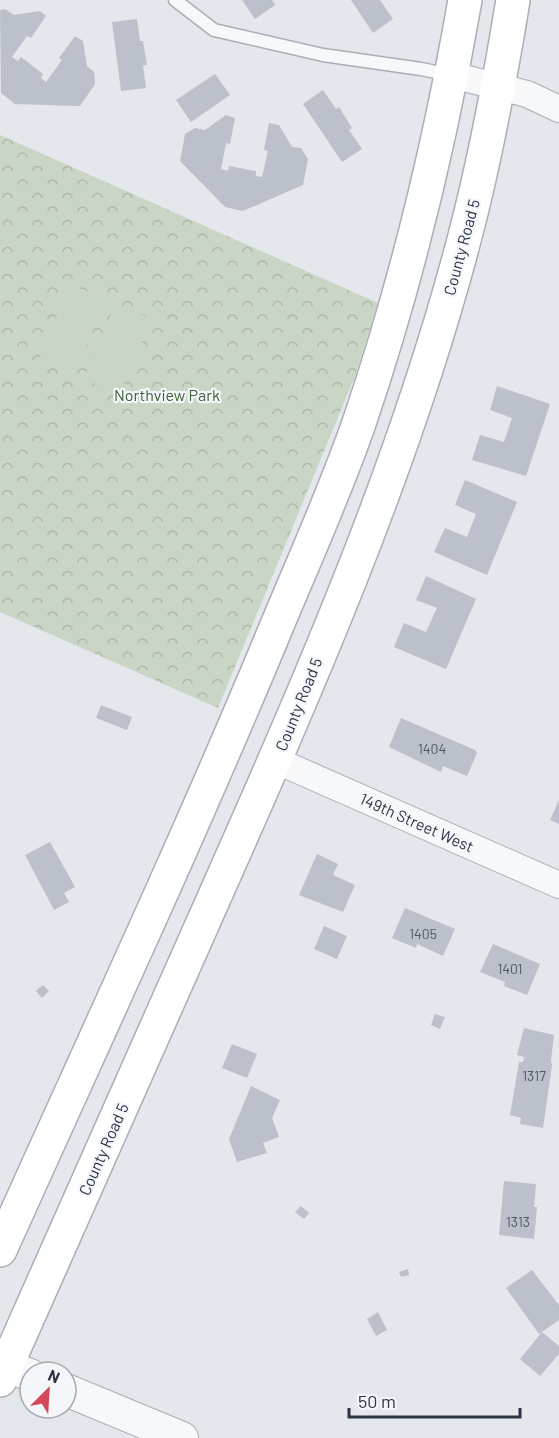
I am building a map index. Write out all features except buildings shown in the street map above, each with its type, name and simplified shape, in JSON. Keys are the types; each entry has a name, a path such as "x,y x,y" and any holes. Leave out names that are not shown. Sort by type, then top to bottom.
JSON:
{"main road":[{"path":"0,1250 229,740 358,426 389,330 418,227 452,75 465,0"},
{"name":"County Road 5","path":"9,1371 275,760 366,537 434,344 465,239 499,87 513,0"}],"street":[{"path":"452,75 527,94 559,109"},
{"name":"149th Street West","path":"275,760 559,885"},
{"path":"78,1395 182,1438"}],"lane":[{"path":"175,0 214,30 323,56 452,75"}],"green space":[{"name":"Northview Park","path":"0,135 378,303 355,376 218,708 0,612"},
{"path":"70,284 106,300 74,375 39,360"},
{"path":"116,303 152,319 120,394 84,379"}]}
